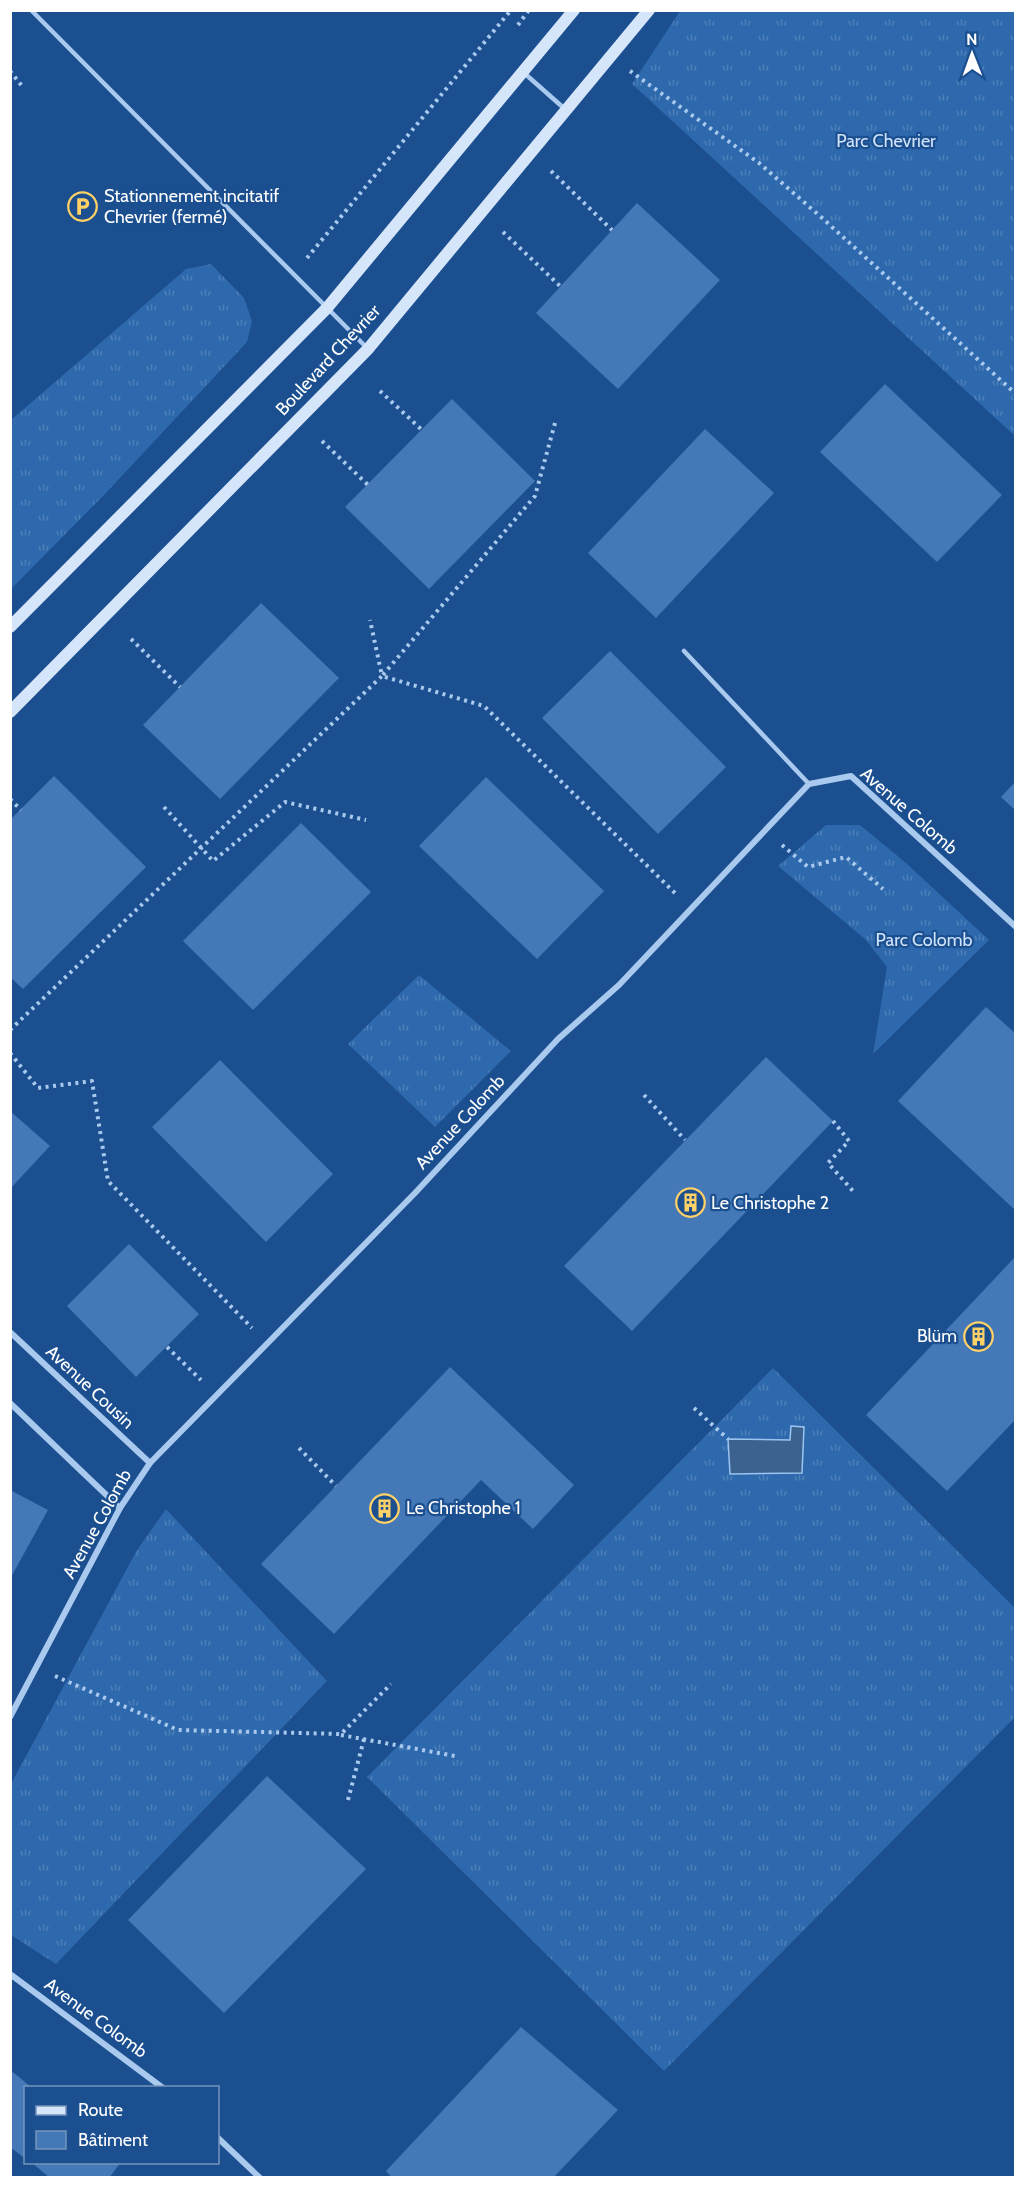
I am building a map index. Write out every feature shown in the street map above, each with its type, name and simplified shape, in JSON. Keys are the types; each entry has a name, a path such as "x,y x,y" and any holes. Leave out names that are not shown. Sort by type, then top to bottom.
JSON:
{"street":[{"name":"Boulevard Chevrier","path":"10,627 327,308 574,10"},
{"name":"Boulevard Chevrier","path":"10,712 368,349 649,10"},
{"name":"Avenue Colomb","path":"10,1717 120,1508 150,1463 415,1193 558,1039 619,985 809,784 851,776 1016,927"},
{"name":"Avenue Cousin","path":"10,1332 150,1463"},
{"path":"10,1403 120,1508"},
{"name":"Avenue Colomb","path":"10,1974 160,2086"},
{"path":"219,2139 260,2178"}],"lane":[{"path":"31,10 368,349"},
{"path":"523,71 566,110"},
{"path":"684,651 809,784"}],"path":[{"path":"293,274 511,10"},
{"path":"518,25 530,10"},
{"path":"10,71 22,87"},
{"path":"628,71 759,163 830,224 1016,394"},
{"path":"551,171 612,230"},
{"path":"503,232 560,286"},
{"path":"380,391 422,430"},
{"path":"10,1030 382,676 535,496 555,423"},
{"path":"322,441 368,485"},
{"path":"370,620 382,676"},
{"path":"131,639 180,687"},
{"path":"382,676 484,706 691,909"},
{"path":"10,799 21,810"},
{"path":"164,807 213,861 285,802 366,820"},
{"path":"765,830 808,867 846,857 883,889"},
{"path":"10,1053 38,1088 92,1081 108,1181 267,1344"},
{"path":"644,1095 685,1140"},
{"path":"833,1121 849,1141 828,1164 853,1191"},
{"path":"167,1347 216,1395"},
{"path":"694,1408 728,1439"},
{"path":"299,1448 336,1486"},
{"path":"37,1668 178,1730 341,1734 455,1756"},
{"path":"341,1734 392,1684"},
{"path":"348,1800 364,1739"}],"green space":[{"name":"Parc Chevrier","path":"680,11 1015,11 1015,436 632,84"},
{"path":"211,264 244,298 252,321 247,342 104,495 11,589 11,420 186,269"},
{"name":"Parc Colomb","path":"826,825 860,825 906,863 989,940 873,1054 887,967 866,940 778,866"},
{"path":"419,975 511,1051 435,1127 348,1044"},
{"path":"773,1368 1015,1608 1015,1717 664,2071 367,1777"},
{"path":"166,1509 327,1681 56,1964 11,1935 11,1784 137,1550"}],"shaded area":[{"path":"791,1426 804,1427 802,1473 730,1474 728,1439 790,1440"}],"building":[{"path":"637,203 720,280 618,389 536,313"},
{"path":"885,384 1002,495 937,562 820,452"},
{"path":"452,399 535,481 429,589 345,507"},
{"path":"705,429 774,493 656,618 588,553"},
{"path":"261,603 339,678 220,799 143,725"},
{"path":"610,651 726,767 658,834 542,718"},
{"path":"54,776 146,867 23,989 10,977 10,820"},
{"path":"486,777 604,891 537,959 419,846"},
{"path":"1016,781 1016,811 1001,797"},
{"path":"301,823 371,892 253,1010 183,941"},
{"path":"986,1007 1016,1034 1016,1211 898,1101"},
{"name":"Le Christophe 2","path":"766,1057 833,1121 632,1331 564,1266"},
{"path":"220,1060 333,1174 266,1242 152,1127"},
{"path":"10,1111 50,1146 10,1189"},
{"path":"129,1244 199,1314 136,1377 67,1306"},
{"name":"Blüm","path":"1016,1256 1016,1419 947,1491 866,1415"},
{"name":"Le Christophe 1","path":"450,1367 574,1485 533,1529 481,1480 334,1634 261,1564"},
{"path":"10,1490 48,1510 10,1579"},
{"path":"267,1776 366,1869 224,2013 128,1920"},
{"path":"521,2027 618,2110 553,2178 392,2178 386,2171"},
{"path":"13,2072 30,2086 24,2086 24,2158 10,2147 10,2075"},
{"path":"33,2164 120,2164 109,2178 50,2178"}],"place":[{"name":"Stationnement incitatif Chevrier (fermé)","path":"83,206"},
{"name":"Le Christophe 2","path":"690,1203"},
{"name":"Blüm","path":"978,1336"},
{"name":"Le Christophe 1","path":"385,1508"}]}
